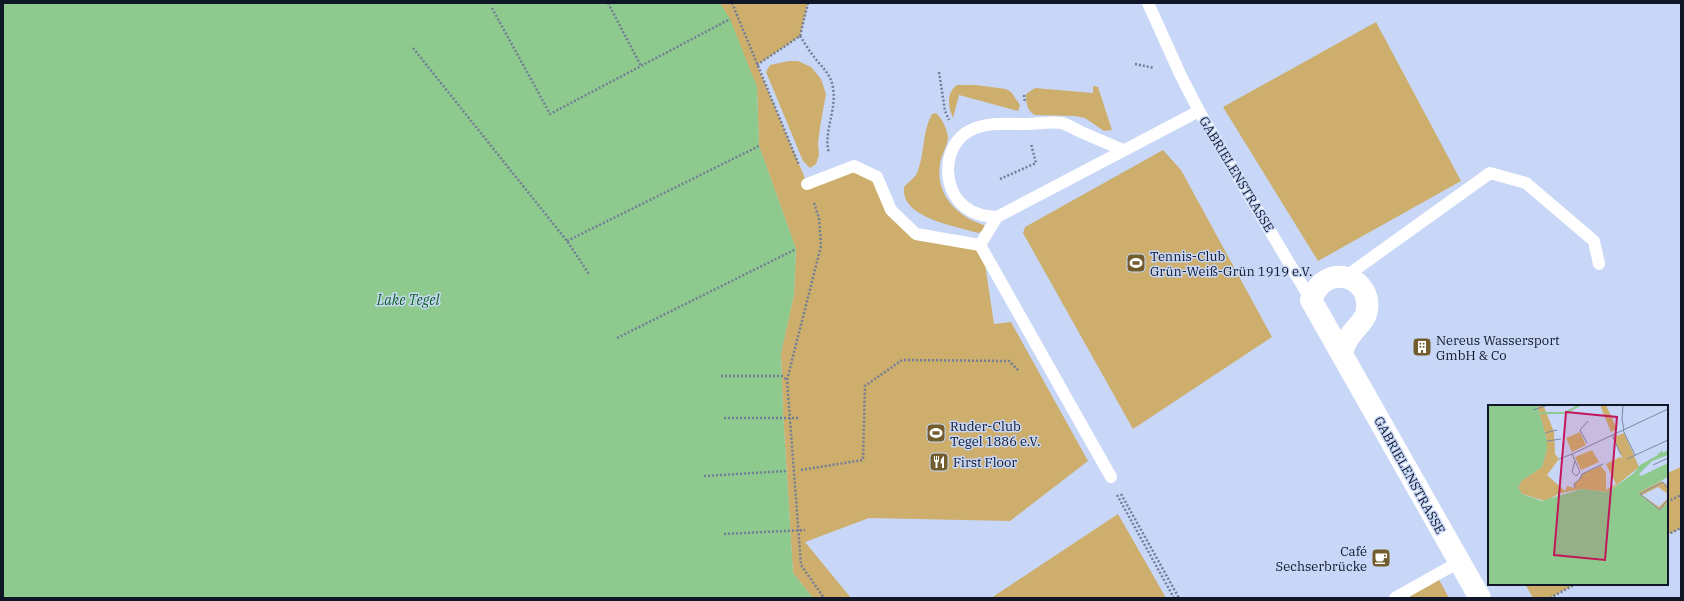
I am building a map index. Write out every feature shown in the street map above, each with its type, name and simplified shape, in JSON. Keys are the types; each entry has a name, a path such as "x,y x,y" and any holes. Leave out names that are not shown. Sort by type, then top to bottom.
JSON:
{"street":[{"path":"1311,300 1314,292 1320,284 1326,280 1339,277 1345,277 1353,280 1366,294 1367,303 1364,318 1348,338 1341,352"},
{"name":"GABRIELENSTRASSE","path":"1311,300 1480,598"}],"lane":[{"name":"GABRIELENSTRASSE","path":"1148,3 1180,74 1199,111 1288,258 1311,300"},
{"name":"GABRIELENSTRASSE","path":"997,217 1199,111"},
{"path":"980,245 997,217 979,215 965,207 957,199 951,188 948,177 948,164 952,152 958,141 970,130 987,124 1061,123 1123,150"},
{"path":"807,184 854,166 877,177 891,210 916,234 980,245"},
{"path":"1345,277 1490,174 1526,183 1594,241 1599,264"},
{"path":"980,245 1112,477"},
{"path":"1394,598 1459,562"}],"path":[{"path":"608,3 641,66"},
{"path":"732,3 807,184 819,218 821,246 787,380 801,565 824,598"},
{"path":"757,65 800,36 808,3"},
{"path":"492,8 550,114 730,19"},
{"path":"800,36 812,55 827,72 833,88 833,104 828,130 828,151 836,173"},
{"path":"413,48 567,241 589,274"},
{"path":"1135,64 1155,68"},
{"path":"939,72 945,111 950,122"},
{"path":"1024,95 1025,103"},
{"path":"567,241 759,146"},
{"path":"1000,179 1036,164 1033,155"},
{"path":"617,338 796,249"},
{"path":"801,470 862,460 865,386 902,360 1009,361 1018,370"},
{"path":"721,376 782,376 787,380"},
{"path":"724,418 798,418"},
{"path":"704,476 786,471"},
{"path":"1112,477 1179,598"},
{"path":"1668,502 1681,495"},
{"path":"1668,534 1681,528"},
{"path":"724,534 804,530"},
{"path":"1550,598 1574,585"}],"shaded area":[{"path":"720,3 808,3 800,36 757,65 807,183 854,166 877,177 891,210 916,234 983,250 994,324 1011,322 1088,461 1010,521 869,518 805,542 851,598 813,598 793,573 783,413 781,353 794,294 796,249 759,146 757,87"},
{"name":"Tennis-Club Grün-Weiß-Grün 1919 e.V.","path":"1376,22 1461,181 1318,261 1223,107"},
{"path":"789,61 798,61 811,67 821,79 826,94 818,143 819,155 816,164 810,168 803,161 766,72 770,65"},
{"path":"957,85 976,85 1006,89 1011,92 1020,105 1018,111 959,95 953,118 949,100 953,88"},
{"path":"1093,86 1098,87 1112,130 1104,131 1085,118 1075,116 1035,115 1030,111 1026,101 1026,94 1035,88 1093,93"},
{"path":"936,113 944,124 948,137 940,164 939,175 941,185 950,203 957,210 974,221 984,225 985,230 978,233 931,219 911,206 905,198 904,187 915,177 917,173 920,166 929,121 932,114"},
{"name":"Tennis-Club Grün-Weiß-Grün 1919 e.V.","path":"1163,150 1181,170 1272,337 1133,429 1023,233 1025,227"},
{"path":"1681,467 1681,528 1668,534 1668,473"},
{"path":"1118,514 1166,598 991,598"},
{"path":"1436,574 1449,598 1395,598"},
{"path":"1526,585 1574,585 1550,598 1533,598"}],"water":[{"name":"Lake Tegel","path":"3,3 720,3 730,19 757,87 759,146 796,249 794,294 781,353 783,413 793,573 813,598 3,598"}],"place":[{"name":"Tennis-Club Grün-Weiß-Grün 1919 e.V.","path":"1136,263"},
{"name":"Nereus Wassersport GmbH & Co","path":"1422,347"},
{"name":"Ruder-Club Tegel 1886 e.V.","path":"936,433"},
{"name":"First Floor","path":"939,462"},
{"name":"Café Sechserbrücke","path":"1381,558"}]}
